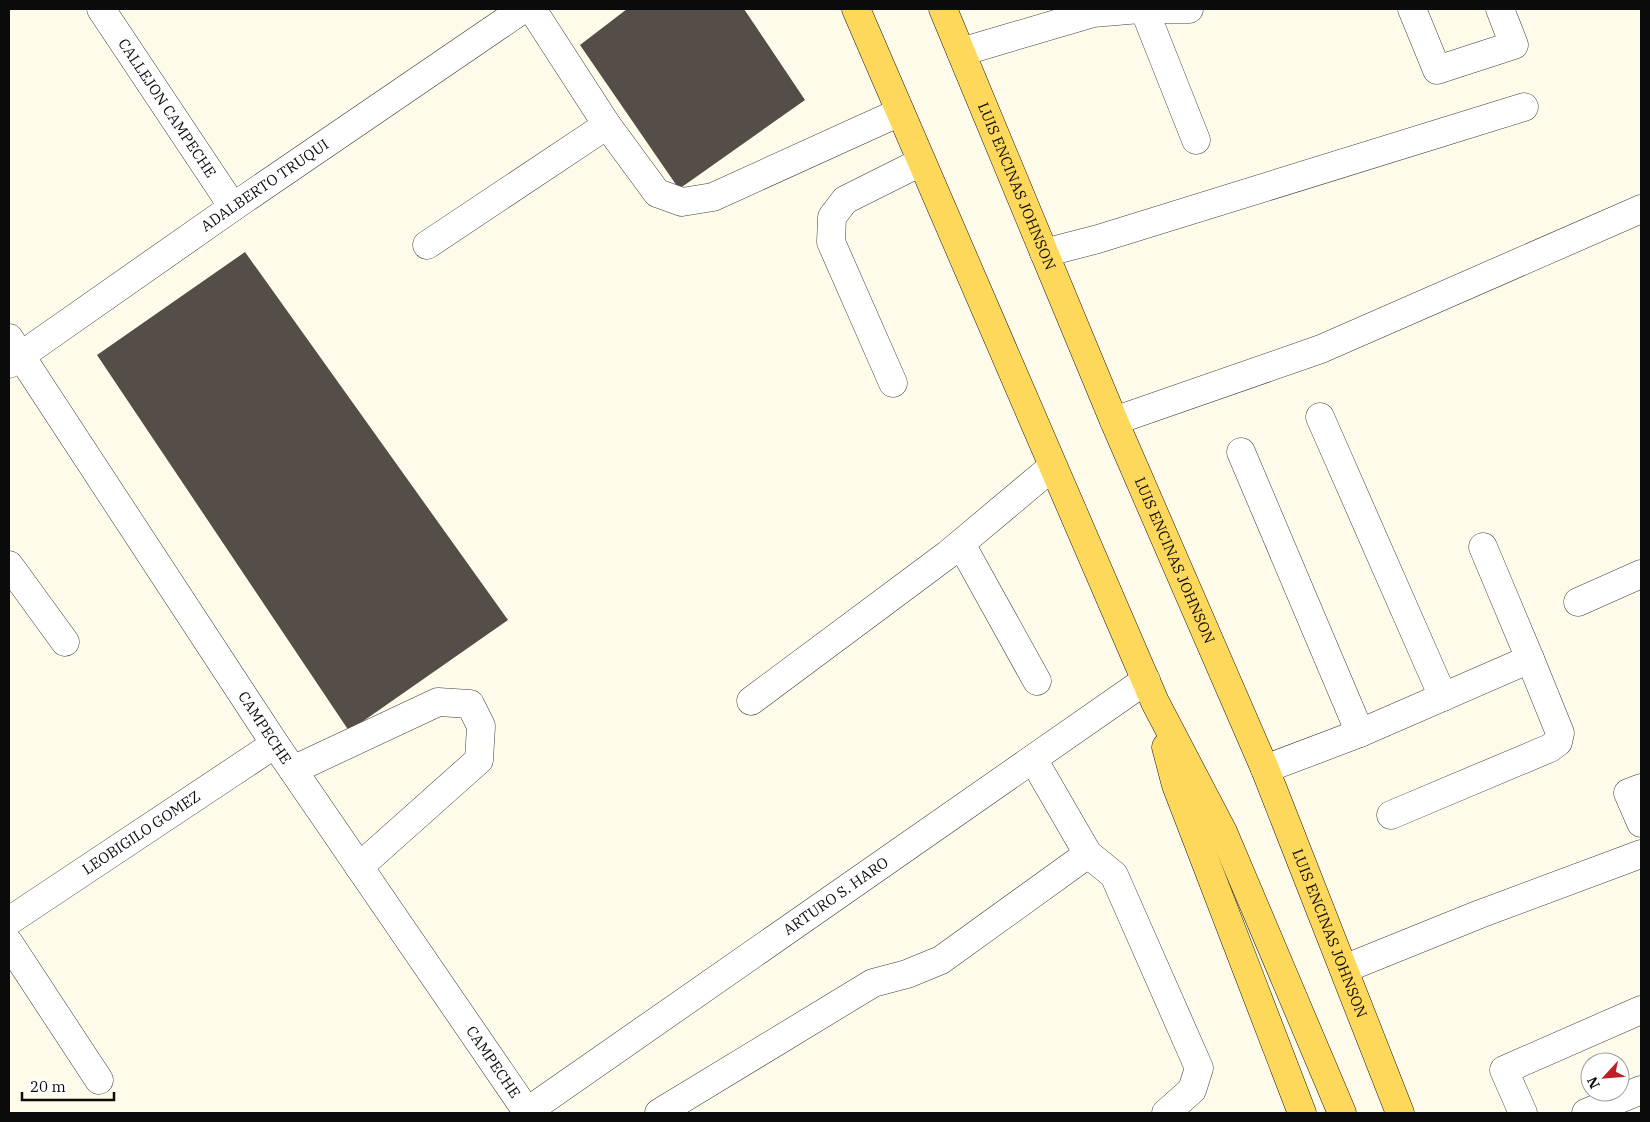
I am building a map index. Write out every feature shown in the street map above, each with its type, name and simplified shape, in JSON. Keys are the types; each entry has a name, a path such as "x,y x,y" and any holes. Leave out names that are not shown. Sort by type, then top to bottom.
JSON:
{"main road":[{"path":"856,9 1150,691 1223,832 1337,1102"},
{"name":"LUIS ENCINAS JOHNSON","path":"943,9 1114,421 1265,769 1399,1109"},
{"path":"1150,691 1176,785 1302,1113"}],"street":[{"name":"CALLEJON CAMPECHE","path":"101,9 233,206"},
{"name":"ADALBERTO TRUQUI","path":"13,352 233,206 523,9"},
{"path":"532,9 607,125 657,193 682,202 714,197 900,112"},
{"path":"961,52 1094,13 1140,9"},
{"path":"1144,9 1196,140"},
{"path":"1165,9 1190,9"},
{"path":"1412,9 1437,70 1514,45 1500,9"},
{"path":"1044,252 1098,239 1524,107"},
{"path":"427,245 607,125"},
{"path":"893,383 831,242 832,217 845,200 922,162"},
{"path":"1114,421 1321,349 1641,209"},
{"name":"CAMPECHE","path":"13,352 275,744 527,1113"},
{"path":"1320,417 1443,697"},
{"path":"1241,452 1360,734"},
{"path":"751,701 961,544 1052,467"},
{"path":"961,544 1037,681"},
{"path":"1391,815 1550,748 1558,742 1560,733 1482,547"},
{"path":"9,565 65,642"},
{"path":"1578,602 1641,574"},
{"path":"1265,769 1360,734 1530,659"},
{"name":"ARTURO S. HARO","path":"527,1113 1033,759 1150,691"},
{"path":"293,770 438,702 470,704 481,726 479,760 359,868"},
{"name":"LEOBIGILO GOMEZ","path":"9,921 275,744"},
{"path":"1033,759 1088,854 1114,875 1199,1068 1192,1090 1166,1113"},
{"path":"1641,788 1628,793 1641,823"},
{"path":"659,1113 873,983 907,974 941,960 1088,854"},
{"path":"1344,969 1480,914 1641,854"},
{"path":"9,943 99,1080"},
{"path":"1523,1113 1504,1070 1641,1010"},
{"path":"1586,1113 1641,1090"}],"building":[{"path":"627,9 744,9 805,100 679,189 580,45"},
{"path":"245,252 508,620 349,731 97,355"}]}
